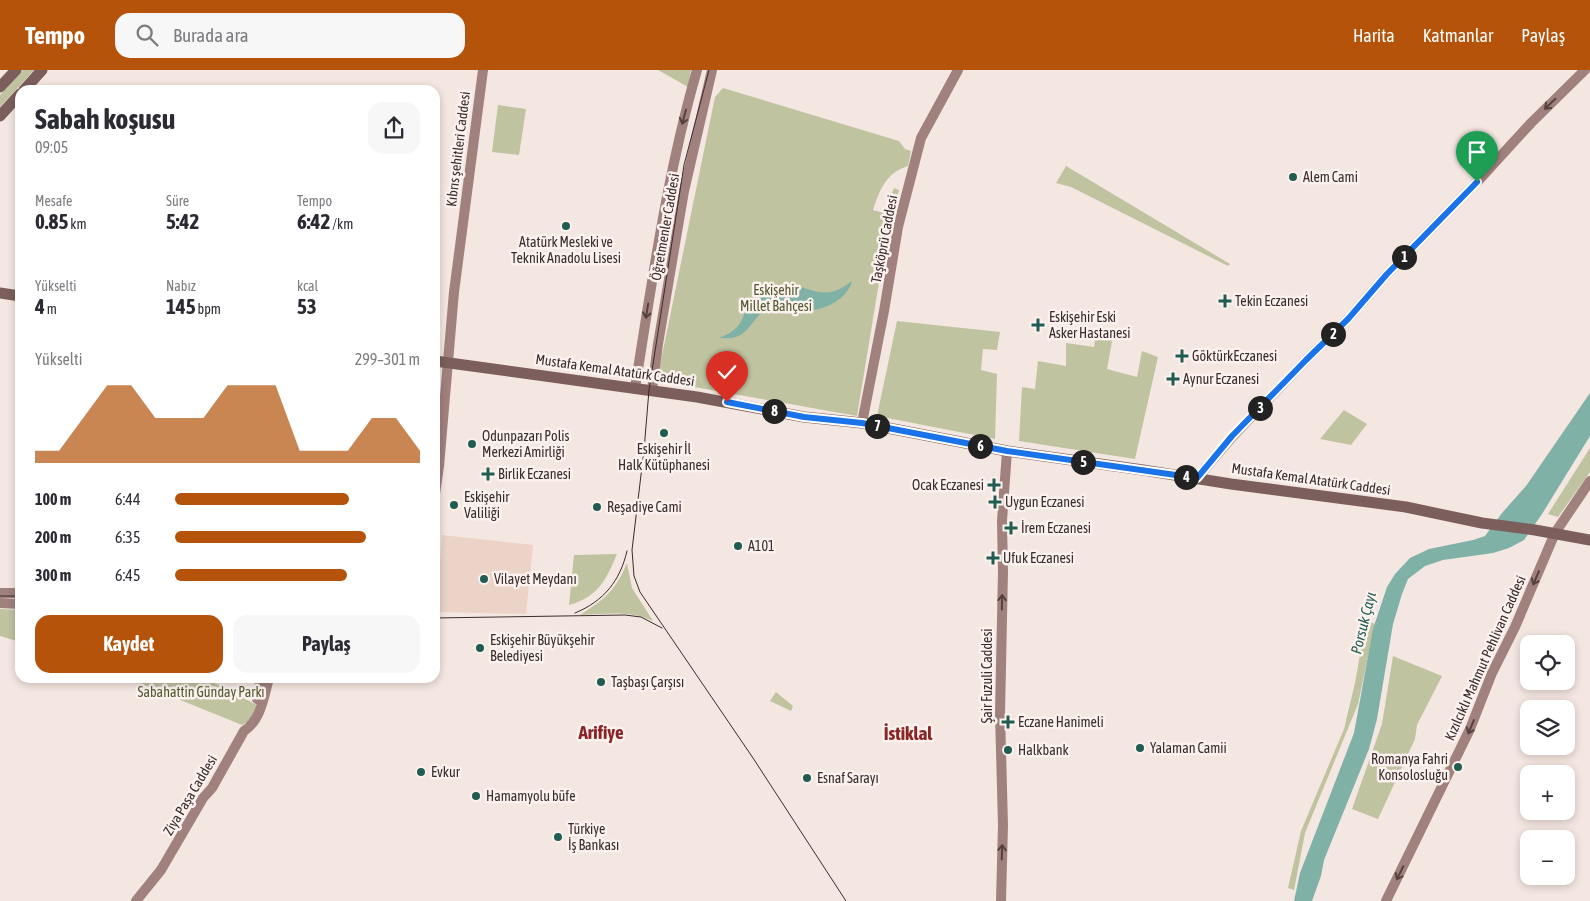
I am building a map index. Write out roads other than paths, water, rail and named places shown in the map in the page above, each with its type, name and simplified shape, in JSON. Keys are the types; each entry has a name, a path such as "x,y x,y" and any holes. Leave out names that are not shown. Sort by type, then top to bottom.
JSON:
{"main road":[{"path":"0,88 16,70"},
{"path":"28,85 42,70"},
{"name":"Kıbrıs şehitleri Caddesi","path":"448,363 454,292 483,70"},
{"name":"Öğretmenler Caddesi","path":"635,388 678,140 697,70"},
{"name":"Öğretmenler Caddesi","path":"652,390 684,191 712,70"},
{"name":"Taşköprü Caddesi","path":"862,423 898,227 921,138 958,70"},
{"path":"1197,478 1232,436 1348,319 1387,274 1477,182 1531,123 1585,70"},
{"path":"0,116 15,100"},
{"path":"0,293 15,295"},
{"name":"Mustafa Kemal Atatürk Caddesi","path":"440,362 652,390 804,417 862,423 1007,451 1230,484 1406,507 1490,524 1590,540"},
{"path":"440,444 448,363"},
{"name":"Şair Fuzuli Caddesi","path":"1001,901 1003,825 1000,714 1003,571 1002,520 1007,451"},
{"name":"Kızılcıklı Mahmut Pehlivan Caddesi","path":"1386,901 1470,729 1492,673 1515,627 1555,533 1590,481"},
{"path":"0,593 15,593"},
{"path":"0,603 15,604"},
{"path":"260,700 261,683"},
{"path":"260,700 267,683"},
{"name":"Ziya Paşa Caddesi","path":"136,901 160,870 203,798 212,788 244,731 252,726 260,700"}],"water":[{"path":"852,281 845,294 825,307 802,310 780,305 769,308 761,313 746,331 740,335 731,338 719,338 736,328 750,305 770,290 789,286 831,292"},
{"path":"1590,393 1590,436 1524,540 1509,548 1493,553 1443,560 1425,566 1408,579 1393,624 1377,719 1369,749 1324,860 1321,876 1312,901 1294,901 1300,873 1354,733 1373,629 1387,587 1395,574 1410,558 1429,549 1485,536 1526,486"}],"tram line":[{"path":"709,70 684,165 649,390 632,550 634,576 640,592 753,758 846,901"},
{"path":"575,613 594,602 609,589 620,572 627,551"},
{"path":"0,596 15,596"},
{"path":"440,618 625,615 641,617 662,628"}],"place":[{"name":"Alem Cami","path":"1293,177"},
{"name":"Atatürk Mesleki ve Teknik Anadolu Lisesi","path":"566,226"},
{"name":"Tekin Eczanesi","path":"1225,301"},
{"name":"Eskişehir Eski Asker Hastanesi","path":"1038,325"},
{"name":"GöktürkEczanesi","path":"1182,356"},
{"name":"Aynur Eczanesi","path":"1173,379"},
{"name":"Eskişehir İl Halk Kütüphanesi","path":"664,433"},
{"name":"Odunpazarı Polis Merkezi Amirliği","path":"472,444"},
{"name":"Birlik Eczanesi","path":"488,474"},
{"name":"Ocak Eczanesi","path":"994,485"},
{"name":"Uygun Eczanesi","path":"995,502"},
{"name":"Eskişehir Valiliği","path":"454,505"},
{"name":"Reşadiye Cami","path":"597,507"},
{"name":"İrem Eczanesi","path":"1011,528"},
{"name":"A101","path":"738,546"},
{"name":"Ufuk Eczanesi","path":"993,558"},
{"name":"Vilayet Meydanı","path":"484,579"},
{"name":"Eskişehir Büyükşehir Belediyesi","path":"480,648"},
{"name":"Taşbaşı Çarşısı","path":"601,682"},
{"name":"Eczane Hanimeli","path":"1008,722"},
{"name":"Yalaman Camii","path":"1140,748"},
{"name":"Halkbank","path":"1008,750"},
{"name":"Romanya Fahri Konsolosluğu","path":"1458,767"},
{"name":"Evkur","path":"421,772"},
{"name":"Esnaf Sarayı","path":"807,778"},
{"name":"Hamamyolu büfe","path":"476,796"},
{"name":"Türkiye İş Bankası","path":"558,837"}],"district":[{"name":"Arifiye","path":"601,732"},
{"name":"İstiklal","path":"908,733"}],"park label":[{"name":"Eskişehir Millet Bahçesi","path":"776,298"},
{"name":"Sabahattin Günday Parkı","path":"201,692"}],"water label":[{"name":"Porsuk Çayı","path":"1363,623"}]}
